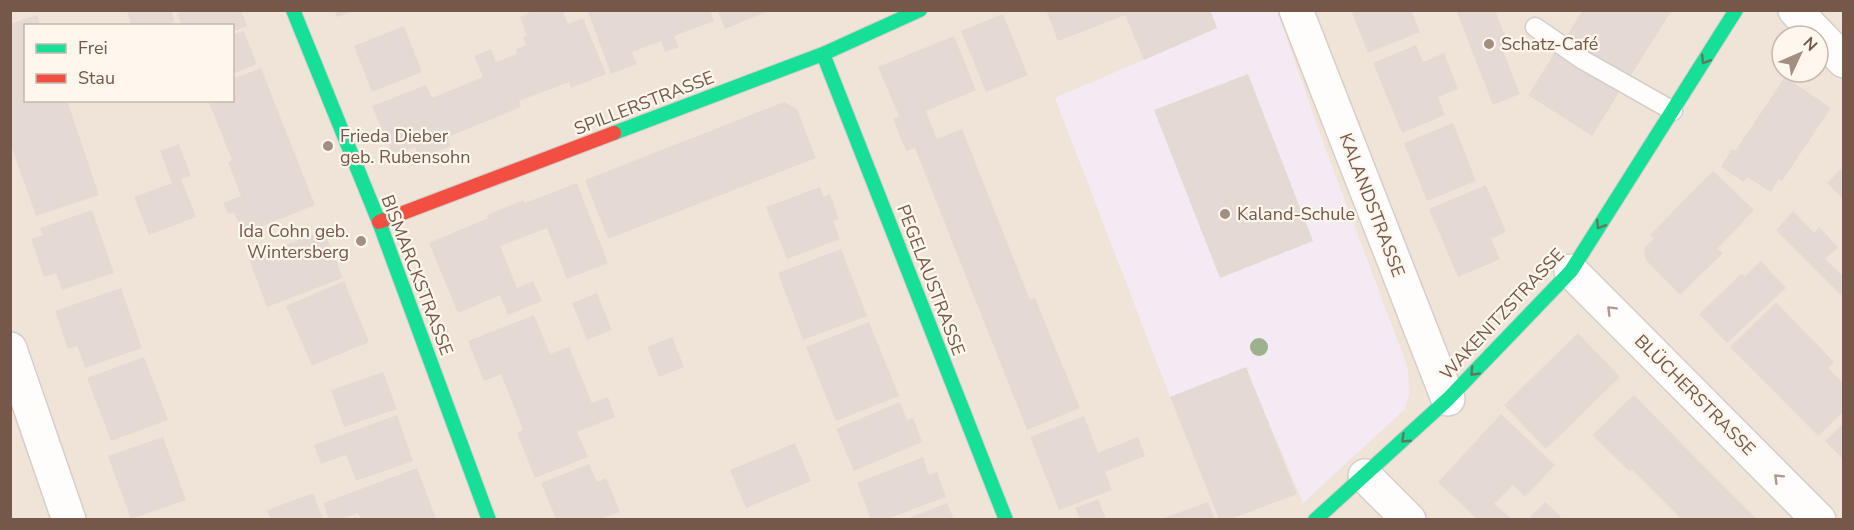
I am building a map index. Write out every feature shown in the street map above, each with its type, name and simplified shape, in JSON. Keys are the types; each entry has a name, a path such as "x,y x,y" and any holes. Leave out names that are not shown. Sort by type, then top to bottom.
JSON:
{"street":[{"name":"BISMARCKSTRASSE","path":"293,10 379,222 489,519"},
{"name":"SPILLERSTRASSE","path":"379,222 823,54 920,10"},
{"name":"KALANDSTRASSE","path":"1296,10 1448,399"},
{"name":"WAKENITZSTRASSE","path":"1315,519 1448,399 1571,271 1736,10"},
{"path":"1795,10 1844,61"},
{"name":"PEGELAUSTRASSE","path":"823,54 1006,519"},
{"name":"BLÜCHERSTRASSE","path":"1571,271 1819,519"},
{"path":"10,349 69,519"},
{"path":"1365,476 1409,519"}],"lane":[{"path":"1535,27 1583,60 1673,111"}],"shaded area":[{"path":"11,11 1843,11 1843,519 11,519"},
{"name":"Kaland-Schule","path":"1210,11 1277,11 1326,150 1408,368 1409,395 1405,409 1303,503 1246,368 1170,397 1055,98 1217,28"}],"building":[{"path":"127,10 171,10 175,21 168,24 130,24"},
{"path":"186,10 241,10 247,26 234,31 234,24 181,24 177,14"},
{"path":"334,10 354,10 354,11 337,17"},
{"path":"535,10 562,10 568,24 583,18 606,74 571,88 569,82 519,101 521,107 448,137 451,146 419,159 415,147 393,156 372,106 426,85 432,98 483,77 474,56 491,49 496,62 517,54 516,49 526,45 523,37 527,36 520,17"},
{"path":"592,10 710,10 714,21 674,36 679,47 665,52 661,41 632,52 637,64 611,74 588,12"},
{"path":"717,10 766,10 766,12 725,29"},
{"path":"1046,10 1210,10 1217,28 1144,60 1125,15 1058,41"},
{"path":"1351,10 1411,10 1420,32 1368,53"},
{"path":"1456,10 1502,10 1496,13 1508,43 1501,46 1520,94 1493,105"},
{"path":"1583,10 1672,10 1628,80 1564,40"},
{"path":"1003,14 1028,75 986,92 961,31"},
{"path":"37,15 40,24 24,24 24,102 68,102 99,195 36,216 10,143 10,24"},
{"path":"404,26 422,72 372,92 354,46"},
{"path":"244,31 257,64 234,73 234,34"},
{"path":"954,36 976,90 926,111 937,139 962,129 1030,300 1035,298 1080,408 1027,430 915,148 906,151 893,119 899,116 878,67"},
{"path":"1416,45 1423,62 1444,53 1458,89 1438,97 1445,115 1402,133 1373,63"},
{"path":"1556,51 1620,91 1592,136 1528,95"},
{"path":"261,68 315,205 243,234 234,212 228,214 223,203 241,196 228,162 232,160 209,102 234,102 234,78"},
{"path":"1248,74 1313,241 1220,278 1154,110"},
{"path":"1780,84 1795,84 1831,108 1782,181 1779,179 1771,192 1747,177 1744,182 1721,167 1732,149 1735,151"},
{"path":"784,102 797,109 816,158 608,239 585,180"},
{"path":"1453,123 1476,181 1427,201 1404,143"},
{"path":"179,144 191,176 181,179 196,217 149,235 134,197 172,183 160,151"},
{"path":"1844,166 1844,200 1827,183"},
{"path":"1713,171 1754,210 1717,249 1723,253 1680,295 1645,259 1644,248 1654,239 1650,235"},
{"path":"577,183 608,263 567,279 547,228 500,246 517,288 533,281 542,301 508,315 500,295 458,313 429,243 488,218 487,215 523,200 525,203"},
{"path":"1486,185 1506,232 1491,239 1500,259 1458,277 1429,209"},
{"path":"820,187 823,197 830,194 839,219 833,221 840,239 787,259 766,207"},
{"path":"92,210 114,273 62,290 56,273 44,277 31,239 43,235 40,228"},
{"path":"1793,211 1814,233 1819,227 1838,247 1825,259 1844,277 1844,298 1776,230"},
{"path":"324,230 343,278 267,307 249,259"},
{"path":"841,249 867,316 803,340 778,273"},
{"path":"1761,261 1786,288 1727,343 1699,314 1742,273 1745,276"},
{"path":"344,281 369,342 312,366 286,306"},
{"path":"121,288 142,348 85,368 77,346 68,349 55,311"},
{"path":"597,293 612,330 587,340 572,303"},
{"path":"1776,302 1834,362 1828,368 1844,384 1844,411 1818,436 1730,347"},
{"path":"534,315 550,354 569,347 592,403 608,397 615,417 577,432 588,457 535,478 517,433 523,430 501,374 484,381 468,341"},
{"path":"869,322 899,396 836,421 806,347"},
{"path":"1578,333 1620,377 1546,449 1504,405"},
{"path":"672,337 684,367 659,377 647,347"},
{"path":"144,357 168,420 111,441 87,378"},
{"path":"1246,367 1297,494 1231,519 1219,519 1170,397"},
{"path":"383,372 397,409 344,427 331,390"},
{"path":"1634,395 1757,519 1682,519 1632,469 1630,472 1592,435"},
{"path":"900,402 907,420 913,418 922,442 854,471 836,429"},
{"path":"1501,414 1555,465 1525,497 1513,485 1494,504 1512,519 1477,519 1438,482"},
{"path":"397,415 413,461 356,481 346,455 321,464 314,445"},
{"path":"1084,416 1098,453 1138,437 1145,456 1105,472 1112,490 1059,510 1030,437"},
{"path":"1844,423 1844,460 1825,441"},
{"path":"163,437 186,500 131,519 108,456"},
{"path":"795,443 811,481 746,508 730,470"},
{"path":"923,457 929,475 937,472 946,497 887,519 871,519 857,483"},
{"path":"589,464 597,482 606,478 620,512 600,519 556,519 541,483"},
{"path":"417,468 436,519 361,519 358,513 341,519 329,519 323,503"},
{"path":"313,493 323,519 271,519 267,510"},
{"path":"1098,499 1106,519 1080,519 1075,508"},
{"path":"1208,502 1215,519 1161,519"},
{"path":"1545,502 1563,519 1528,519"},
{"path":"947,503 954,519 906,519"}],"traffic: fast":[{"path":"293,10 379,222 489,520"},
{"path":"614,133 823,54 920,10"},
{"path":"1315,520 1448,399 1571,271 1736,10"},
{"path":"823,54 1006,520"}],"traffic: jam":[{"path":"379,222 614,133"}],"place":[{"name":"Schatz-Café","path":"1489,44"},
{"name":"Frieda Dieber geb. Rubensohn","path":"328,146"},
{"name":"Kaland-Schule","path":"1225,214"},
{"name":"Ida Cohn geb. Wintersberg","path":"361,241"}]}
